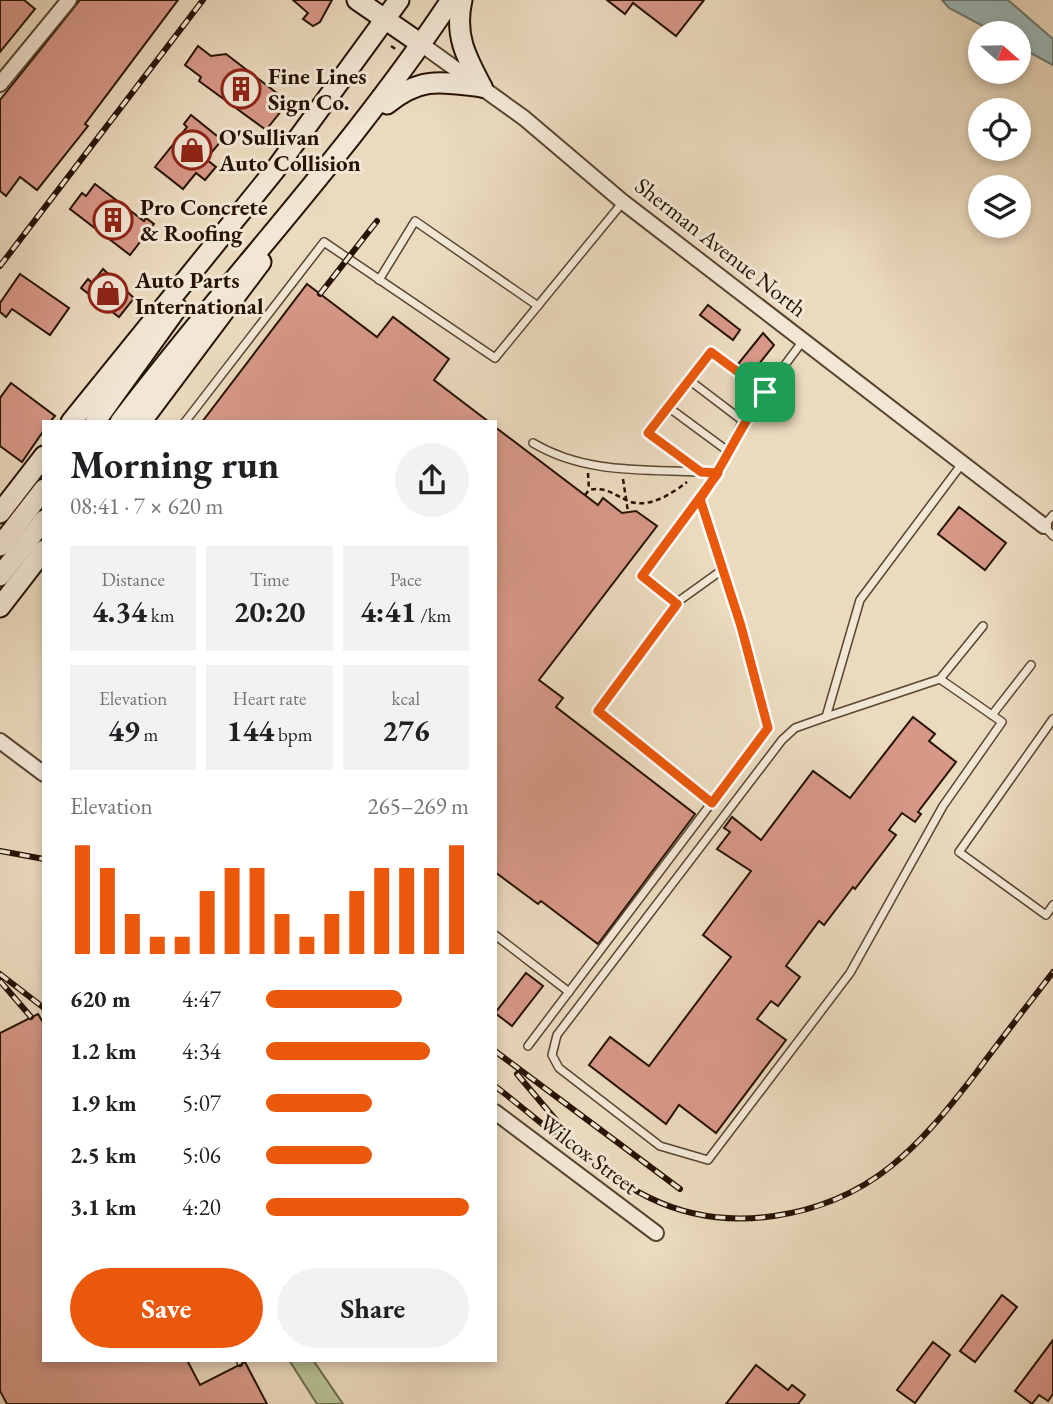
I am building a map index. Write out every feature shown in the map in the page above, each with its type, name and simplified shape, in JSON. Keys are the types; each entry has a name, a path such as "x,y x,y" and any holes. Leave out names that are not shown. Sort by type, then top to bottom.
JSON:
{"main road":[{"name":"Sherman Avenue North","path":"357,0 421,44"},
{"path":"96,420 399,0"},
{"path":"122,420 243,267 296,209 360,128 451,0"},
{"path":"462,0 460,41 482,88"},
{"path":"360,128 404,90 424,83 441,82 482,88"},
{"path":"73,420 275,170"},
{"path":"143,420 252,276 296,209"},
{"path":"0,513 42,459"},
{"path":"0,576 11,542 42,492"},
{"path":"11,542 42,521"},
{"path":"0,607 42,553"}],"street":[{"path":"0,84 64,2"},
{"name":"Sherman Avenue North","path":"421,44 524,118 623,202 961,465 1050,526"},
{"path":"0,741 42,772"},
{"name":"Wilcox Street","path":"497,1114 656,1233"}],"lane":[{"path":"187,420 324,242 495,358 623,202"},
{"path":"379,280 415,221 538,306"},
{"path":"677,604 642,576 718,473 743,421 802,342"},
{"path":"701,472 648,433 711,352 765,392"},
{"path":"689,380 743,421"},
{"path":"668,407 729,452"},
{"path":"533,443 557,456 588,465 718,473"},
{"path":"825,717 860,600 961,465"},
{"path":"528,1046 768,728 700,499"},
{"path":"712,803 598,711 677,604 722,570"},
{"path":"940,680 1002,722 943,806 876,932 827,1006 708,1160 669,1149 652,1141 559,1068 552,1055 553,1042 782,740 795,729 825,717 940,680 983,626"},
{"path":"992,715 1031,665"},
{"path":"1053,719 959,852 1046,915 1053,905"},
{"path":"497,937 569,992"}],"path":[{"path":"585,495 589,490 588,465"},
{"path":"622,469 628,512"},
{"path":"589,490 605,490 639,503 662,498 701,472"}],"green space":[{"path":"290,1362 314,1362 343,1404 317,1404"}],"water":[{"path":"942,0 1008,0 1053,39 1053,65 1031,53 1031,21 973,21 949,8"}],"building":[{"path":"0,0 24,0 35,9 0,52"},
{"path":"80,0 178,0 85,124 88,126 37,190 20,177 6,196 0,191 0,100"},
{"path":"293,0 332,0 320,22 313,26 303,19 308,13"},
{"path":"607,0 704,0 676,36 633,3 625,14"},
{"name":"Fine Lines Sign Co.","path":"198,46 211,56 226,54 282,97 279,100 286,105 266,130 199,81 201,77 185,65"},
{"name":"O'Sullivan Auto Collision","path":"191,115 222,140 206,159 216,167 205,180 196,173 183,189 155,167 187,127 184,124"},
{"name":"Pro Concrete & Roofing","path":"95,184 144,221 146,218 154,224 130,255 70,209 82,193 86,196"},
{"name":"Auto Parts International","path":"103,269 134,298 119,317 81,288 88,279 92,283"},
{"path":"20,274 69,308 50,335 12,309 6,317 0,312 0,303"},
{"path":"307,284 377,337 393,317 449,359 434,380 486,420 204,420"},
{"path":"708,305 740,330 733,340 700,315"},
{"path":"763,333 774,345 751,374 738,364"},
{"path":"11,383 55,416 52,420 42,420 42,433 22,462 0,446 0,398"},
{"path":"497,429 598,505 603,498 622,513 636,511 657,526 539,680 563,698 556,707 695,814 598,944 541,901 538,904 497,873"},
{"path":"959,507 1006,543 985,570 938,534"},
{"path":"913,717 935,734 929,741 956,762 918,812 921,814 915,822 902,813 889,830 896,835 824,925 819,921 786,966 800,977 778,1006 771,1001 757,1019 786,1040 716,1133 679,1105 666,1124 589,1065 610,1037 649,1066 731,957 703,935 751,871 717,849 730,832 724,828 732,817 761,840 813,771 850,798"},
{"path":"526,973 543,986 512,1026 497,1015 497,1010"},
{"path":"38,1014 42,1021 42,1362 188,1362 200,1385 245,1362 267,1404 7,1404 0,1391 0,1033"},
{"path":"1002,1295 1017,1307 975,1362 960,1351"},
{"path":"1053,1340 1053,1394 1048,1401 1039,1395 1032,1404 1015,1391"},
{"path":"933,1342 950,1355 915,1403 897,1390"},
{"path":"756,1365 788,1390 792,1385 805,1395 798,1404 726,1404"}],"railway":[{"path":"0,266 203,0"},
{"path":"320,294 377,221"},
{"path":"0,851 42,859"},
{"path":"497,1088 589,1161 629,1187 680,1210 727,1218 758,1218 808,1209 866,1184 913,1147 955,1100 1053,972"},
{"path":"0,974 42,1006"},
{"path":"0,981 31,1017"},
{"path":"497,1052 680,1189"},
{"path":"517,1074 567,1133"}],"place":[{"name":"Fine Lines Sign Co.","path":"241,89"},
{"name":"O'Sullivan Auto Collision","path":"192,150"},
{"name":"Pro Concrete & Roofing","path":"113,220"},
{"name":"Auto Parts International","path":"108,293"}],"route":[{"path":"765,392 711,352 648,433 701,472 718,473 642,576 677,604 598,711 712,803 768,728 741,626 700,499 718,473 743,421 765,392"}]}
